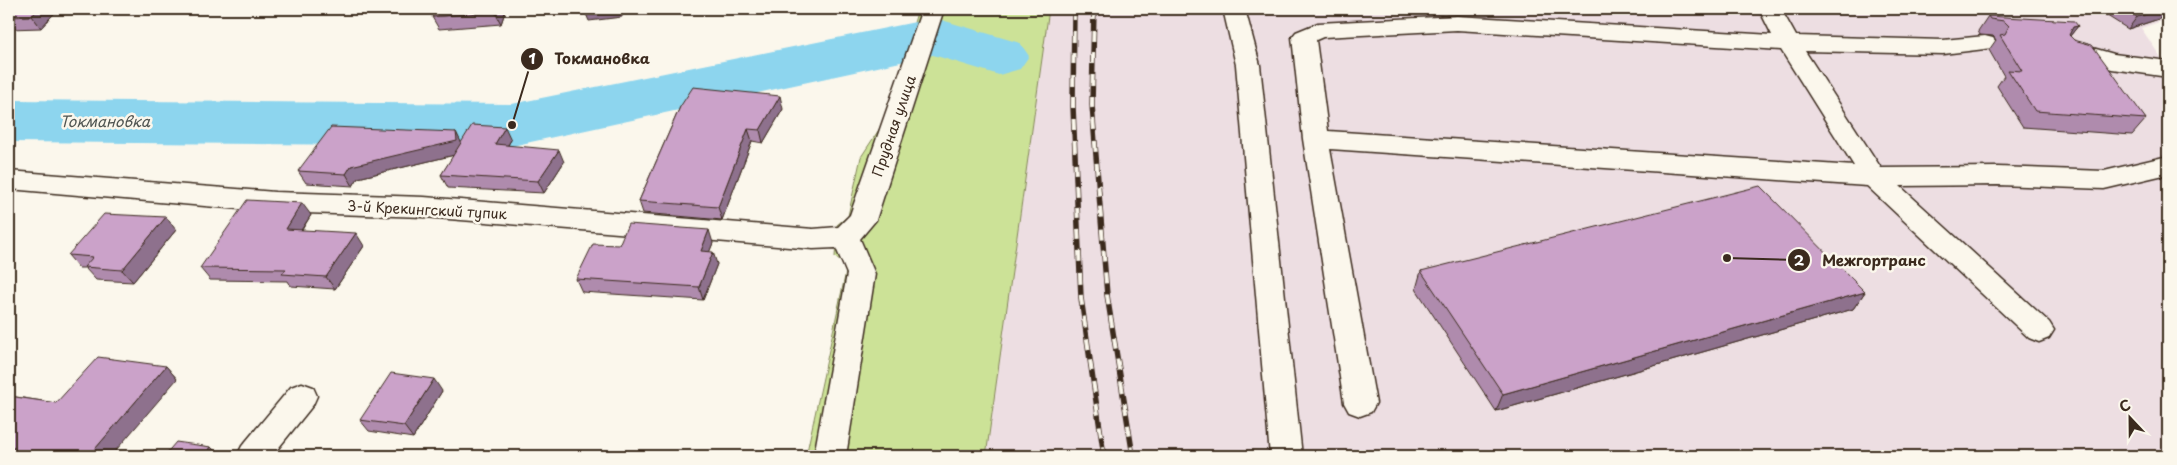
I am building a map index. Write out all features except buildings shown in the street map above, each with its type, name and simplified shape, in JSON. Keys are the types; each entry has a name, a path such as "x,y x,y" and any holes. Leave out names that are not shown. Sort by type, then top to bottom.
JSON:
{"street":[{"name":"Прудная улица","path":"845,237 862,220 934,9"},
{"path":"1234,9 1248,65 1286,456"},
{"path":"1770,9 1788,43 1874,177 2040,330"},
{"path":"1360,403 1316,139 1304,38 1318,30 1457,23 1788,43 1943,47 1991,52"},
{"path":"2078,58 2168,69"},
{"path":"1316,139 1874,177 1998,176 2104,180 2168,165"},
{"name":"3-й Крекингский тупик","path":"9,180 275,202 424,208 813,239 845,237"},
{"path":"830,456 861,274 845,237"},
{"path":"253,456 302,396"}],"shaded area":[{"path":"1049,9 2168,9 2168,19 2141,28 2168,68 2168,456 986,456"}],"green space":[{"path":"918,9 1049,9 986,456 806,456 847,267 835,257 837,225 848,216 861,157 886,119"}],"waterway":[{"name":"Токмановка","path":"9,121 512,125 935,36 999,56"}],"railway":[{"path":"1074,9 1073,106 1081,298 1104,456"},
{"path":"1094,9 1092,105 1107,295 1133,456"}],"place":[{"name":"Токмановка","path":"512,125"},
{"name":"Межгортранс","path":"1727,258"}]}
